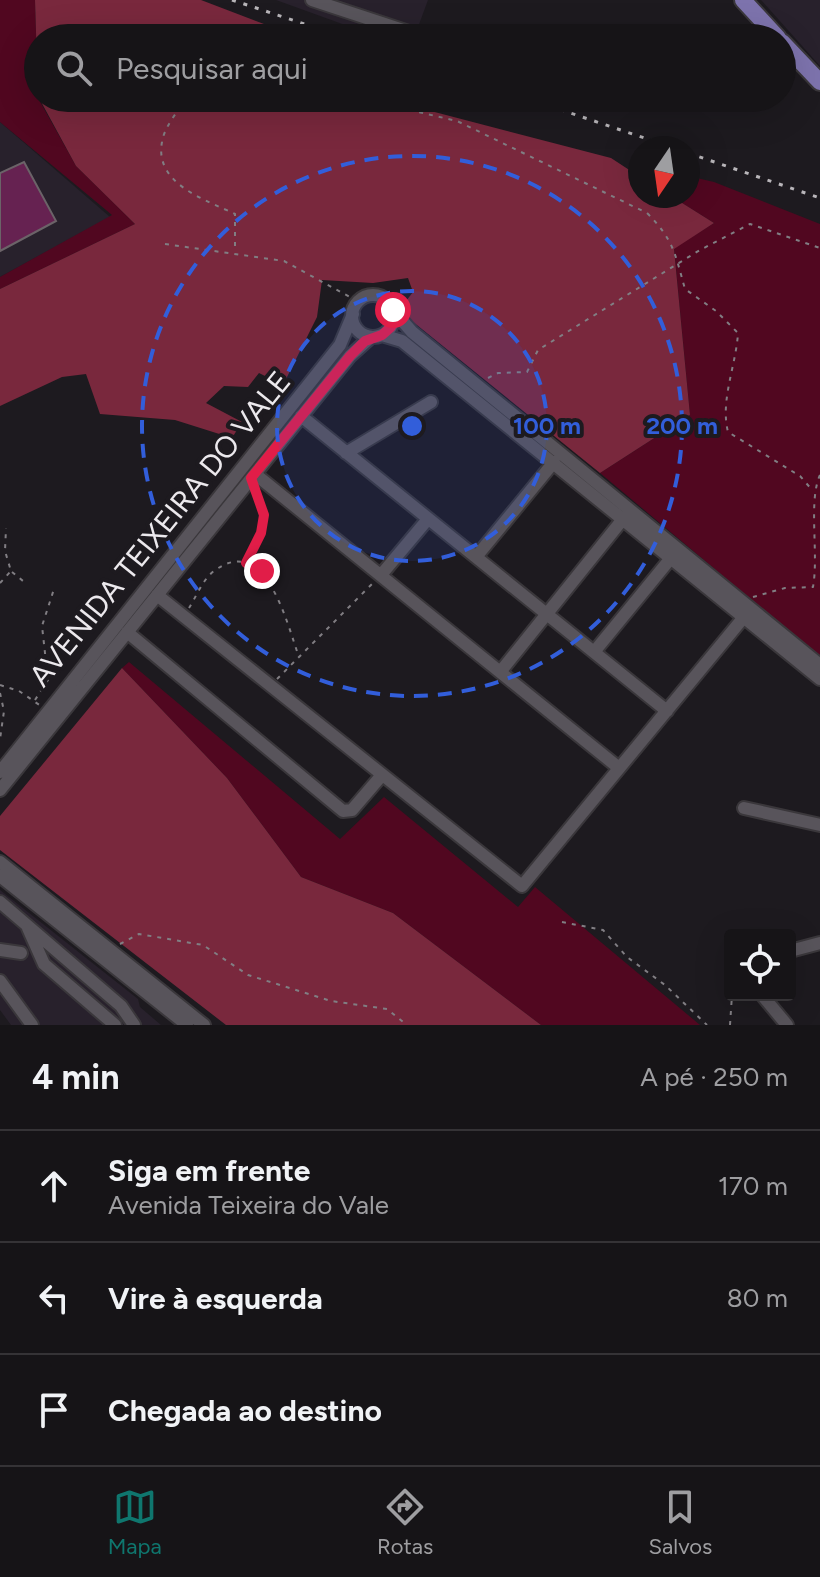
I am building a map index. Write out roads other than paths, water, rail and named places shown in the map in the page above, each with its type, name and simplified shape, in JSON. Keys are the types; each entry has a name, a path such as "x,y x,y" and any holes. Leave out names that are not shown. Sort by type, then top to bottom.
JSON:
{"main road":[{"path":"743,0 765,24"},
{"path":"796,57 820,82"}],"street":[{"path":"312,0 385,24"},
{"name":"AVENIDA TEIXEIRA DO VALE","path":"0,772 340,345 359,302 378,296 393,310 391,327 350,356 0,790"},
{"path":"393,310 412,332 820,665"},
{"path":"353,314 355,327 402,341 820,679"},
{"path":"346,453 431,402"},
{"path":"301,416 667,711"},
{"path":"476,557 554,462"},
{"path":"253,476 381,575 619,768"},
{"path":"381,575 428,519"},
{"path":"501,671 623,519"},
{"path":"594,652 671,558"},
{"path":"157,595 522,886 744,617"},
{"path":"127,632 341,809 352,810 382,775"},
{"path":"744,808 820,825"},
{"path":"0,862 204,1025"},
{"path":"0,876 187,1025"},
{"path":"0,902 121,1006 134,1025"},
{"path":"26,924 44,964 115,1025"},
{"path":"796,949 820,943"},
{"path":"0,950 21,953"},
{"path":"0,981 32,1025"},
{"path":"767,1001 787,1025"}],"railway":[{"path":"232,0 305,24"},
{"path":"567,112 638,136"},
{"path":"700,157 820,198"}]}
